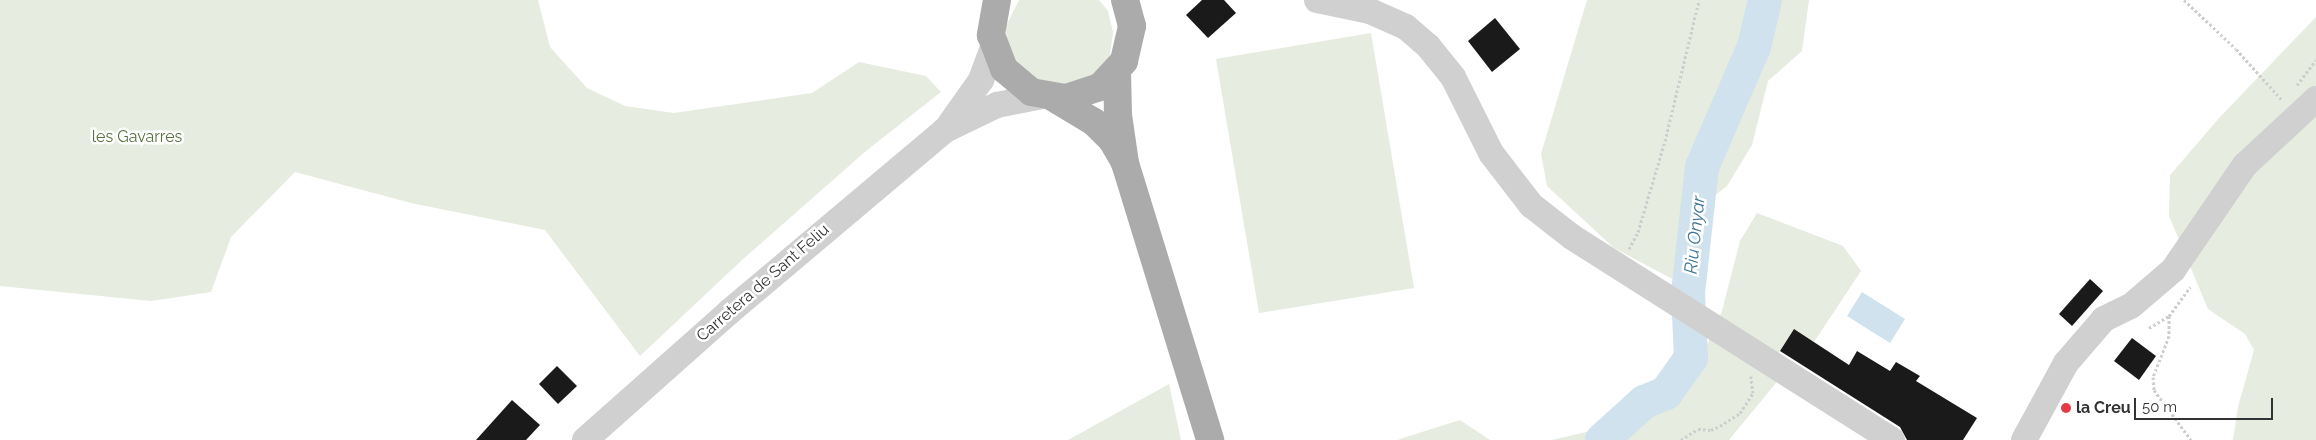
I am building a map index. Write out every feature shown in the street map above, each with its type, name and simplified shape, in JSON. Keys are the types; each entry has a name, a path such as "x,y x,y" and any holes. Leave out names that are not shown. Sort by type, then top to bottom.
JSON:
{"main road":[{"path":"997,0 991,23 993,47 1012,78 1094,122 1112,140 1125,163"},
{"path":"1125,0 1130,14 1131,38 1117,71 1118,115 1125,163 1210,440"},
{"path":"1048,97 1090,93 1117,71"}],"street":[{"path":"1317,0 1370,11 1406,27 1428,46 1453,77 1491,153 1530,205 1572,237 1626,269 1892,440"},
{"name":"Carretera de Sant Feliu","path":"585,440 715,324 945,130 981,80 993,47"},
{"name":"Carretera de Sant Feliu","path":"945,130 997,105 1048,97"},
{"path":"2024,440 2066,364 2104,319 2131,306 2173,270 2245,165 2316,99"}],"path":[{"path":"1626,269 1659,159 1699,0"},
{"path":"2184,0 2236,48 2283,101"},
{"path":"2149,328 2169,316 2169,336 2153,377 2154,390 2191,440"},
{"path":"1681,440 1698,428 1711,430 1740,413 1753,393 1751,376 1757,353"}],"green space":[{"name":"les Gavarres","path":"0,0 538,0 550,47 587,88 625,106 674,113 812,93 859,62 926,76 941,92 866,151 742,260 640,356 545,230 411,203 295,172 231,237 211,292 151,301 0,286"},
{"path":"1019,0 1099,0 1108,11 1113,32 1110,55 1098,73 1056,89 1017,69 1007,49 1006,26"},
{"path":"1587,0 1809,0 1802,51 1768,81 1752,145 1727,186 1682,220 1678,282 1614,248 1547,186 1541,154"},
{"path":"2316,17 2316,440 2233,440 2238,407 2254,350 2245,334 2208,309 2169,216 2170,175 2220,117"},
{"path":"1371,33 1414,288 1259,313 1216,59"},
{"path":"1757,213 1843,246 1861,271 1814,342 1794,329 1778,354 1785,372 1729,440 1552,440 1654,416 1694,374 1722,311 1740,241"},
{"path":"1169,384 1181,440 1068,440"},
{"path":"1460,420 1490,440 1398,440 1403,438"}],"water":[{"path":"1862,292 1905,319 1890,343 1847,316"}],"building":[{"path":"1202,0 1224,0 1236,13 1208,38 1186,15"},
{"path":"1495,18 1520,49 1492,72 1468,41"},
{"path":"2090,279 2103,291 2072,326 2059,314"},
{"path":"1794,329 1849,365 1857,351 1890,371 1896,362 1920,376 1916,381 1977,418 1963,440 1907,440 1900,427 1780,351"},
{"path":"2132,338 2156,356 2139,380 2114,361"},
{"path":"557,366 577,386 558,404 539,384"},
{"path":"512,400 540,425 526,440 476,440"}],"waterway":[{"name":"Riu Onyar","path":"1602,440 1644,402 1666,393 1691,358 1688,293 1702,167 1754,47 1765,0"}],"place":[{"name":"la Creu","path":"2066,408"}]}
